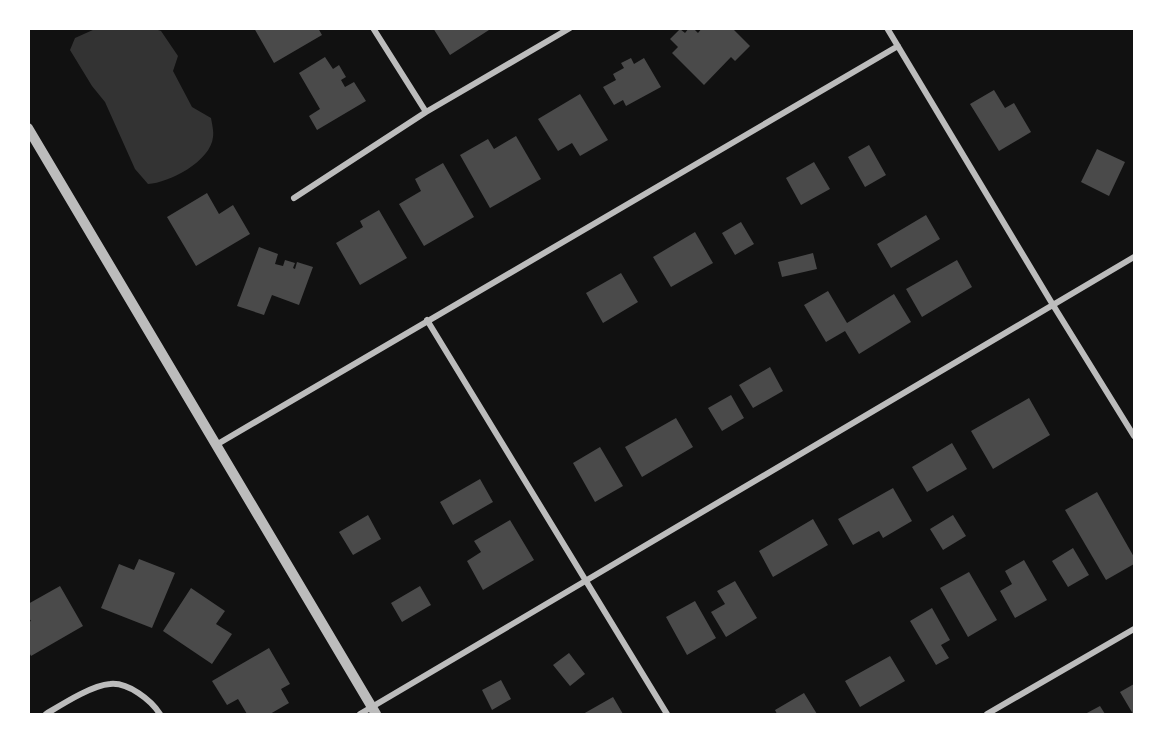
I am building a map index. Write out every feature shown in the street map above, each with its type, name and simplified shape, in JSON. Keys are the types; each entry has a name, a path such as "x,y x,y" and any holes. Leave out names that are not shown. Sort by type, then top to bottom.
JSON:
{"street":[{"path":"373,28 426,112"},
{"path":"294,198 426,112 570,28"},
{"path":"887,28 1134,436"},
{"path":"216,445 898,46"},
{"path":"28,128 374,711"},
{"path":"360,714 374,711 1134,257"},
{"path":"427,320 667,714"},
{"path":"987,714 1134,629"},
{"path":"46,714 76,696 110,684 137,691 160,714"}],"shaded area":[{"path":"95,29 155,29 161,31 178,56 173,71 192,107 211,118 213,135 205,154 188,169 167,180 148,184 135,169 105,102 92,86 70,50 75,38"}],"building":[{"path":"254,28 318,28 322,35 274,63"},
{"path":"433,28 488,28 489,30 450,55"},
{"path":"689,28 693,28 698,33 702,28 732,28 750,46 735,61 731,57 704,85 672,53 678,47 670,39 680,29 685,33"},
{"path":"325,57 333,69 339,65 346,77 341,80 345,87 354,82 366,101 317,130 309,116 320,109 299,73"},
{"path":"631,58 634,64 644,58 661,87 626,106 623,100 614,105 603,87 616,80 613,74 624,68 621,63"},
{"path":"994,90 1005,108 1014,103 1031,132 999,151 970,104"},
{"path":"580,94 608,140 580,156 572,143 558,151 538,119"},
{"path":"516,136 541,179 490,208 460,155 488,139 494,149"},
{"path":"869,145 886,175 865,187 848,157"},
{"path":"1097,149 1125,162 1109,196 1081,182"},
{"path":"814,162 830,189 801,205 786,178"},
{"path":"443,163 474,217 424,246 399,204 421,191 415,179"},
{"path":"207,193 219,214 233,205 250,234 196,266 167,217"},
{"path":"379,210 407,258 360,285 336,243 363,227 360,221"},
{"path":"926,215 940,239 891,268 877,244"},
{"path":"741,222 754,244 735,255 722,233"},
{"path":"695,232 713,263 671,287 653,257"},
{"path":"259,247 278,254 275,264 283,266 285,260 295,263 293,268 295,269 297,262 313,267 299,305 272,295 264,315 237,306"},
{"path":"813,253 817,269 782,277 778,262"},
{"path":"957,260 972,287 922,317 906,289"},
{"path":"621,273 638,302 603,323 586,293"},
{"path":"828,291 847,323 894,294 911,322 859,354 845,331 826,342 804,305"},
{"path":"770,367 783,391 753,408 739,385"},
{"path":"731,395 744,418 722,431 708,408"},
{"path":"1029,398 1050,435 993,469 971,431"},
{"path":"676,418 693,447 642,477 625,447"},
{"path":"952,443 967,469 927,492 912,467"},
{"path":"600,447 623,486 595,502 573,463"},
{"path":"480,479 493,502 453,525 440,502"},
{"path":"893,488 912,521 883,538 879,531 853,545 838,519"},
{"path":"1097,492 1134,557 1134,564 1106,580 1065,510"},
{"path":"368,515 381,539 353,555 339,532"},
{"path":"953,515 966,536 943,550 930,529"},
{"path":"813,519 828,545 773,577 759,551"},
{"path":"510,520 534,560 483,590 467,561 481,552 474,541"},
{"path":"1073,548 1089,575 1068,587 1052,561"},
{"path":"139,559 175,573 152,628 101,608 119,564 134,570"},
{"path":"1024,560 1047,600 1015,618 1000,591 1012,584 1005,571"},
{"path":"969,572 997,620 968,637 940,588"},
{"path":"735,581 757,618 726,637 711,612 725,604 717,591"},
{"path":"60,586 83,626 31,656 28,650 28,622 31,621 28,617 28,604"},
{"path":"420,586 431,605 402,622 391,603"},
{"path":"191,588 225,611 216,624 232,634 212,664 163,631"},
{"path":"695,601 716,638 687,655 666,617"},
{"path":"932,608 950,640 941,645 949,658 936,665 910,621"},
{"path":"269,648 290,684 281,689 289,703 270,714 247,714 238,699 227,705 212,681"},
{"path":"569,653 585,674 570,686 553,665"},
{"path":"890,656 905,681 860,707 845,681"},
{"path":"501,680 511,699 492,710 482,690"},
{"path":"1134,684 1134,714 1133,714 1120,692"},
{"path":"804,693 817,714 777,714 775,710"},
{"path":"613,697 623,714 583,714"},
{"path":"1100,706 1105,714 1085,714"}]}
